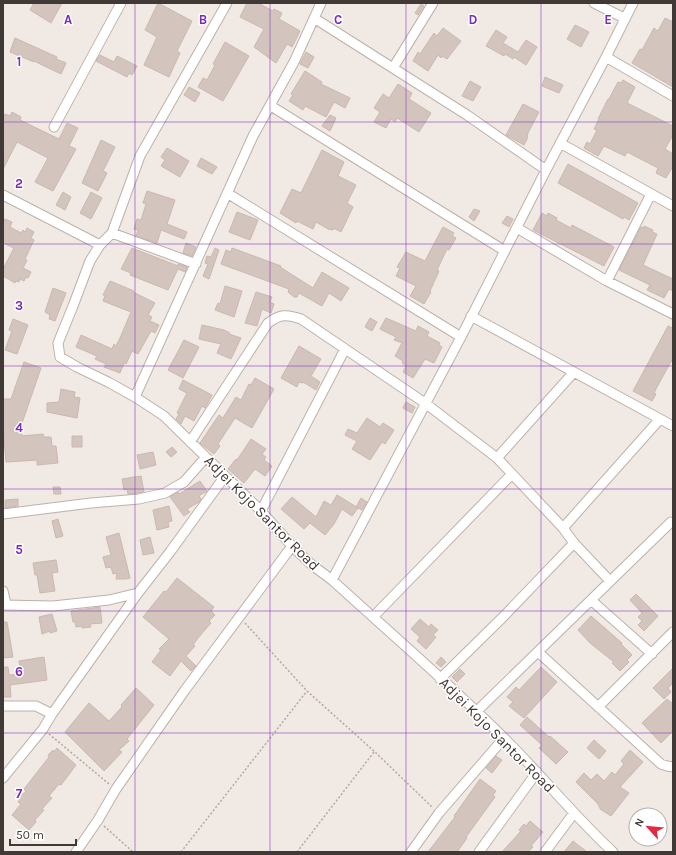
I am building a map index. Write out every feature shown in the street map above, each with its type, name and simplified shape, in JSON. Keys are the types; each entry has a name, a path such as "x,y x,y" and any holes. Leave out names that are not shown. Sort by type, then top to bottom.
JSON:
{"street":[{"path":"54,127 121,3"},
{"path":"3,195 100,245 112,233 140,156 227,3"},
{"path":"136,397 253,136 271,106 294,62 321,3"},
{"path":"393,68 434,3"},
{"path":"594,3 624,18"},
{"path":"332,580 461,337 633,3"},
{"path":"314,18 467,115 546,170"},
{"path":"606,57 673,96"},
{"path":"271,106 505,251"},
{"path":"560,143 673,206"},
{"path":"227,193 461,337"},
{"path":"607,281 651,194"},
{"path":"517,228 607,281 673,314"},
{"path":"112,233 196,264"},
{"name":"Adjei Kojo Santor Road","path":"100,245 90,261 58,343 60,357 136,397 164,416 261,511 292,546 312,565 332,580 477,711 613,852"},
{"path":"190,442 268,323 275,317 292,316 302,319 425,403 497,458 563,528 574,543 610,581"},
{"path":"471,316 673,426"},
{"path":"261,511 345,349"},
{"path":"497,458 574,372"},
{"path":"563,528 660,419"},
{"path":"3,514 91,503 139,499 165,493 184,482 206,458"},
{"path":"373,617 512,474"},
{"path":"3,778 43,729 52,714 138,593 170,552 225,476"},
{"path":"477,711 672,522"},
{"path":"440,679 504,616 574,543"},
{"path":"76,852 98,820 116,789 186,690 292,546"},
{"path":"3,591 5,605 53,606 109,600 138,593"},
{"path":"591,600 652,654"},
{"path":"598,707 673,632"},
{"path":"538,652 661,764 673,767"},
{"path":"3,706 36,706 52,714"},
{"path":"411,852 439,813 504,738"},
{"path":"479,852 537,772"},
{"path":"545,852 574,813"}],"path":[{"path":"239,617 307,691 375,752 439,813"},
{"path":"181,852 307,691"},
{"path":"43,729 116,789"},
{"path":"297,852 375,752"},
{"path":"98,820 133,852"}],"building":[{"path":"34,3 62,3 51,23 30,10"},
{"path":"158,3 192,21 177,51 180,53 169,77 144,65 157,37 145,30"},
{"path":"247,3 258,3 273,11 274,9 282,13 279,19 300,31 292,47 287,44 276,63 254,47 264,29 240,17"},
{"path":"421,4 424,6 418,15 415,13"},
{"path":"665,18 673,22 673,87 632,63 640,49 642,50 654,28 658,31"},
{"path":"575,25 589,32 581,47 567,39"},
{"path":"443,28 461,41 447,59 442,56 441,58 438,55 428,71 413,61 418,52 420,54 434,33 437,36"},
{"path":"496,30 507,37 503,43 518,52 526,40 537,47 526,65 514,57 513,59 505,54 504,56 486,46"},
{"path":"15,38 57,57 56,59 66,63 61,74 34,61 10,52"},
{"path":"225,42 249,56 223,101 198,87 203,78 207,80 215,65 213,64"},
{"path":"306,52 314,57 308,68 300,64"},
{"path":"100,55 114,62 117,56 137,66 132,75 129,73 127,77 96,61"},
{"path":"305,71 322,82 321,84 350,98 345,108 334,102 326,117 305,106 303,110 289,101 293,95 291,94"},
{"path":"545,77 563,85 559,93 542,86"},
{"path":"623,80 635,87 627,103 673,126 673,135 665,149 673,154 673,166 666,178 656,173 658,168 627,152 625,156 604,146 598,156 584,148 587,142 590,144 597,130 594,129 608,99 618,82 621,83"},
{"path":"470,81 481,87 473,101 462,96"},
{"path":"398,84 412,93 409,99 431,113 419,132 397,118 395,122 391,119 386,128 374,122 380,112 374,108 383,94 389,98"},
{"path":"189,87 200,93 195,102 184,95"},
{"path":"523,104 539,112 528,133 528,137 524,145 506,135"},
{"path":"12,112 21,117 20,120 59,139 67,123 78,128 69,146 76,149 53,191 35,182 48,158 17,142 3,169 3,118 5,114 10,116"},
{"path":"330,115 336,118 330,131 322,126"},
{"path":"101,140 115,147 103,171 107,173 98,191 82,183"},
{"path":"167,148 189,161 180,177 161,166 165,160 161,157"},
{"path":"322,150 344,162 338,176 356,185 347,203 353,207 341,232 333,228 333,230 328,229 316,222 313,229 297,221 296,223 280,213 292,189 301,193"},
{"path":"201,158 217,167 212,174 197,166"},
{"path":"568,164 638,203 629,220 624,217 623,219 558,183"},
{"path":"147,191 175,200 167,224 187,232 184,239 161,230 157,243 136,236 138,230 134,229 137,219 141,220 146,204 143,203"},
{"path":"63,192 71,197 65,210 56,205"},
{"path":"91,192 102,198 91,219 80,213"},
{"path":"474,209 480,211 474,221 469,217"},
{"path":"237,212 258,220 250,240 229,232"},
{"path":"542,213 547,216 548,213 557,218 556,220 571,228 572,225 614,247 604,266 533,230"},
{"path":"507,216 513,219 509,227 502,223"},
{"path":"5,219 12,222 10,227 21,233 23,230 25,232 27,228 34,232 31,238 34,240 25,259 27,260 23,268 31,272 28,278 26,277 24,281 20,279 19,282 16,281 15,283 3,276 3,269 14,248 3,243 3,223"},
{"path":"644,226 653,230 652,232 657,234 643,265 673,279 673,291 669,289 664,298 647,290 650,285 619,270 641,227 644,228"},
{"path":"443,227 454,233 452,236 456,238 449,250 447,249 437,270 439,271 430,291 431,292 424,304 410,296 416,286 396,276 400,268 397,267 406,252 425,261"},
{"path":"186,243 196,247 192,256 183,253"},
{"path":"132,248 178,266 178,264 187,267 185,272 178,269 168,290 130,275 131,273 121,269"},
{"path":"215,248 219,250 209,279 203,276 208,264 205,263 207,256 211,257"},
{"path":"232,248 281,266 280,267 313,288 322,272 349,288 341,301 329,293 322,306 299,293 297,297 294,297 288,292 289,289 221,264 226,250 231,252"},
{"path":"110,281 134,291 133,292 155,303 148,315 152,317 150,321 159,325 155,333 151,331 138,354 132,351 126,364 124,363 120,373 104,367 106,364 95,359 97,356 76,347 81,335 112,349 114,344 116,346 131,312 103,301 105,296 103,295"},
{"path":"225,286 242,291 234,317 215,310 218,303 220,304"},
{"path":"53,288 66,293 55,321 49,319 50,315 45,312"},
{"path":"256,292 272,297 270,302 274,304 271,313 262,309 257,326 245,323"},
{"path":"370,318 377,322 372,331 365,327"},
{"path":"386,318 416,331 418,326 429,332 427,336 440,343 439,345 442,347 434,363 425,359 413,378 403,372 406,366 402,363 403,361 395,356 402,343 394,340 396,337 380,329"},
{"path":"13,319 28,325 17,354 5,350 12,331 9,330"},
{"path":"202,325 224,330 230,333 229,334 241,338 231,359 217,353 221,344 199,339"},
{"path":"668,326 673,328 673,358 654,393 656,394 652,401 633,391"},
{"path":"184,340 199,347 183,378 168,370"},
{"path":"299,346 321,359 311,376 320,382 316,390 303,382 299,382 297,387 281,378"},
{"path":"24,362 41,368 21,426 22,436 43,434 44,437 51,437 52,446 56,446 58,463 37,465 37,460 6,462 3,427 3,399 11,399"},
{"path":"255,378 274,389 252,428 235,418 218,444 220,446 214,454 200,443 219,415 223,418 236,397 241,400 249,384 251,385"},
{"path":"183,380 212,395 205,408 202,406 194,421 185,416 181,424 176,419 179,414 177,413 187,393 179,389"},
{"path":"61,389 75,392 74,397 80,398 77,418 47,412 47,403 59,402"},
{"path":"406,402 415,407 412,413 403,408"},
{"path":"367,418 380,427 383,423 394,430 385,444 382,442 370,460 352,449 357,441 345,435 348,429 357,433"},
{"path":"72,436 82,436 82,447 72,447"},
{"path":"251,439 266,449 262,454 266,457 264,460 272,466 265,476 255,469 244,483 228,469 236,459 237,460"},
{"path":"172,447 177,452 171,457 166,452"},
{"path":"153,452 156,465 140,469 137,455"},
{"path":"141,476 144,492 128,494 127,489 124,490 122,479"},
{"path":"200,481 207,491 199,496 201,499 199,502 187,509 190,512 184,516 170,497 178,492 179,494"},
{"path":"53,487 60,487 61,494 54,494"},
{"path":"337,495 358,508 352,516 342,509 334,524 325,535 310,523 304,529 281,509 292,497 316,517 324,501 331,505"},
{"path":"361,498 367,502 362,510 356,507"},
{"path":"18,499 18,506 5,508 5,500"},
{"path":"169,506 172,521 168,522 169,527 157,530 153,510"},
{"path":"58,519 63,536 56,538 52,521"},
{"path":"119,533 130,578 126,579 116,579 117,573 113,574 111,567 106,568 103,557 111,555 106,537"},
{"path":"150,537 154,553 143,555 140,540"},
{"path":"56,560 58,572 52,573 55,591 40,593 33,563"},
{"path":"177,578 214,607 211,611 215,615 209,621 211,623 193,645 195,646 186,656 196,666 191,671 181,661 170,676 152,662 161,650 159,649 169,639 143,617 164,591 166,592"},
{"path":"636,594 658,616 644,631 638,625 642,621 638,617 642,613 630,600"},
{"path":"100,607 102,623 90,624 91,627 76,627 75,622 73,622 71,611"},
{"path":"52,614 57,631 50,633 50,631 42,634 39,617"},
{"path":"591,616 622,643 621,644 632,655 627,660 629,662 620,671 612,663 614,662 590,643 578,630"},
{"path":"420,619 429,627 431,624 438,630 433,635 436,637 426,649 417,641 420,637 411,629"},
{"path":"3,622 7,622 13,657 3,658"},
{"path":"44,657 47,680 10,685 11,697 3,697 3,667 8,667 9,675 21,674 19,661"},
{"path":"441,657 446,662 441,667 436,663"},
{"path":"541,667 557,682 524,718 509,706 513,702 507,697 516,687 519,690"},
{"path":"673,668 673,683 668,688 671,692 664,699 653,688"},
{"path":"460,669 465,674 457,682 452,677"},
{"path":"136,688 154,705 127,739 129,741 119,750 122,752 104,771 65,732 89,703 109,721"},
{"path":"667,699 673,704 673,731 661,743 642,723"},
{"path":"527,717 568,752 556,764 539,748 542,745 520,725"},
{"path":"594,740 606,751 599,759 587,748"},
{"path":"57,748 76,765 61,785 59,784 49,796 52,798 42,809 44,810 29,830 12,815 21,804 18,802 20,799 19,798 26,791 24,789 49,757 48,755 53,750 54,752"},
{"path":"630,750 643,762 620,787 629,793 611,816 600,809 598,804 576,782 584,773 591,780 597,774 604,781 612,772 615,775 624,764 621,761"},
{"path":"496,756 502,760 492,773 486,768"},
{"path":"480,779 496,791 493,795 495,797 466,837 467,838 457,852 428,852 455,817 454,816"},
{"path":"530,821 543,832 531,846 533,847 528,852 502,852 521,831 519,830 524,824 526,826"},
{"path":"573,841 587,852 564,852"}]}
